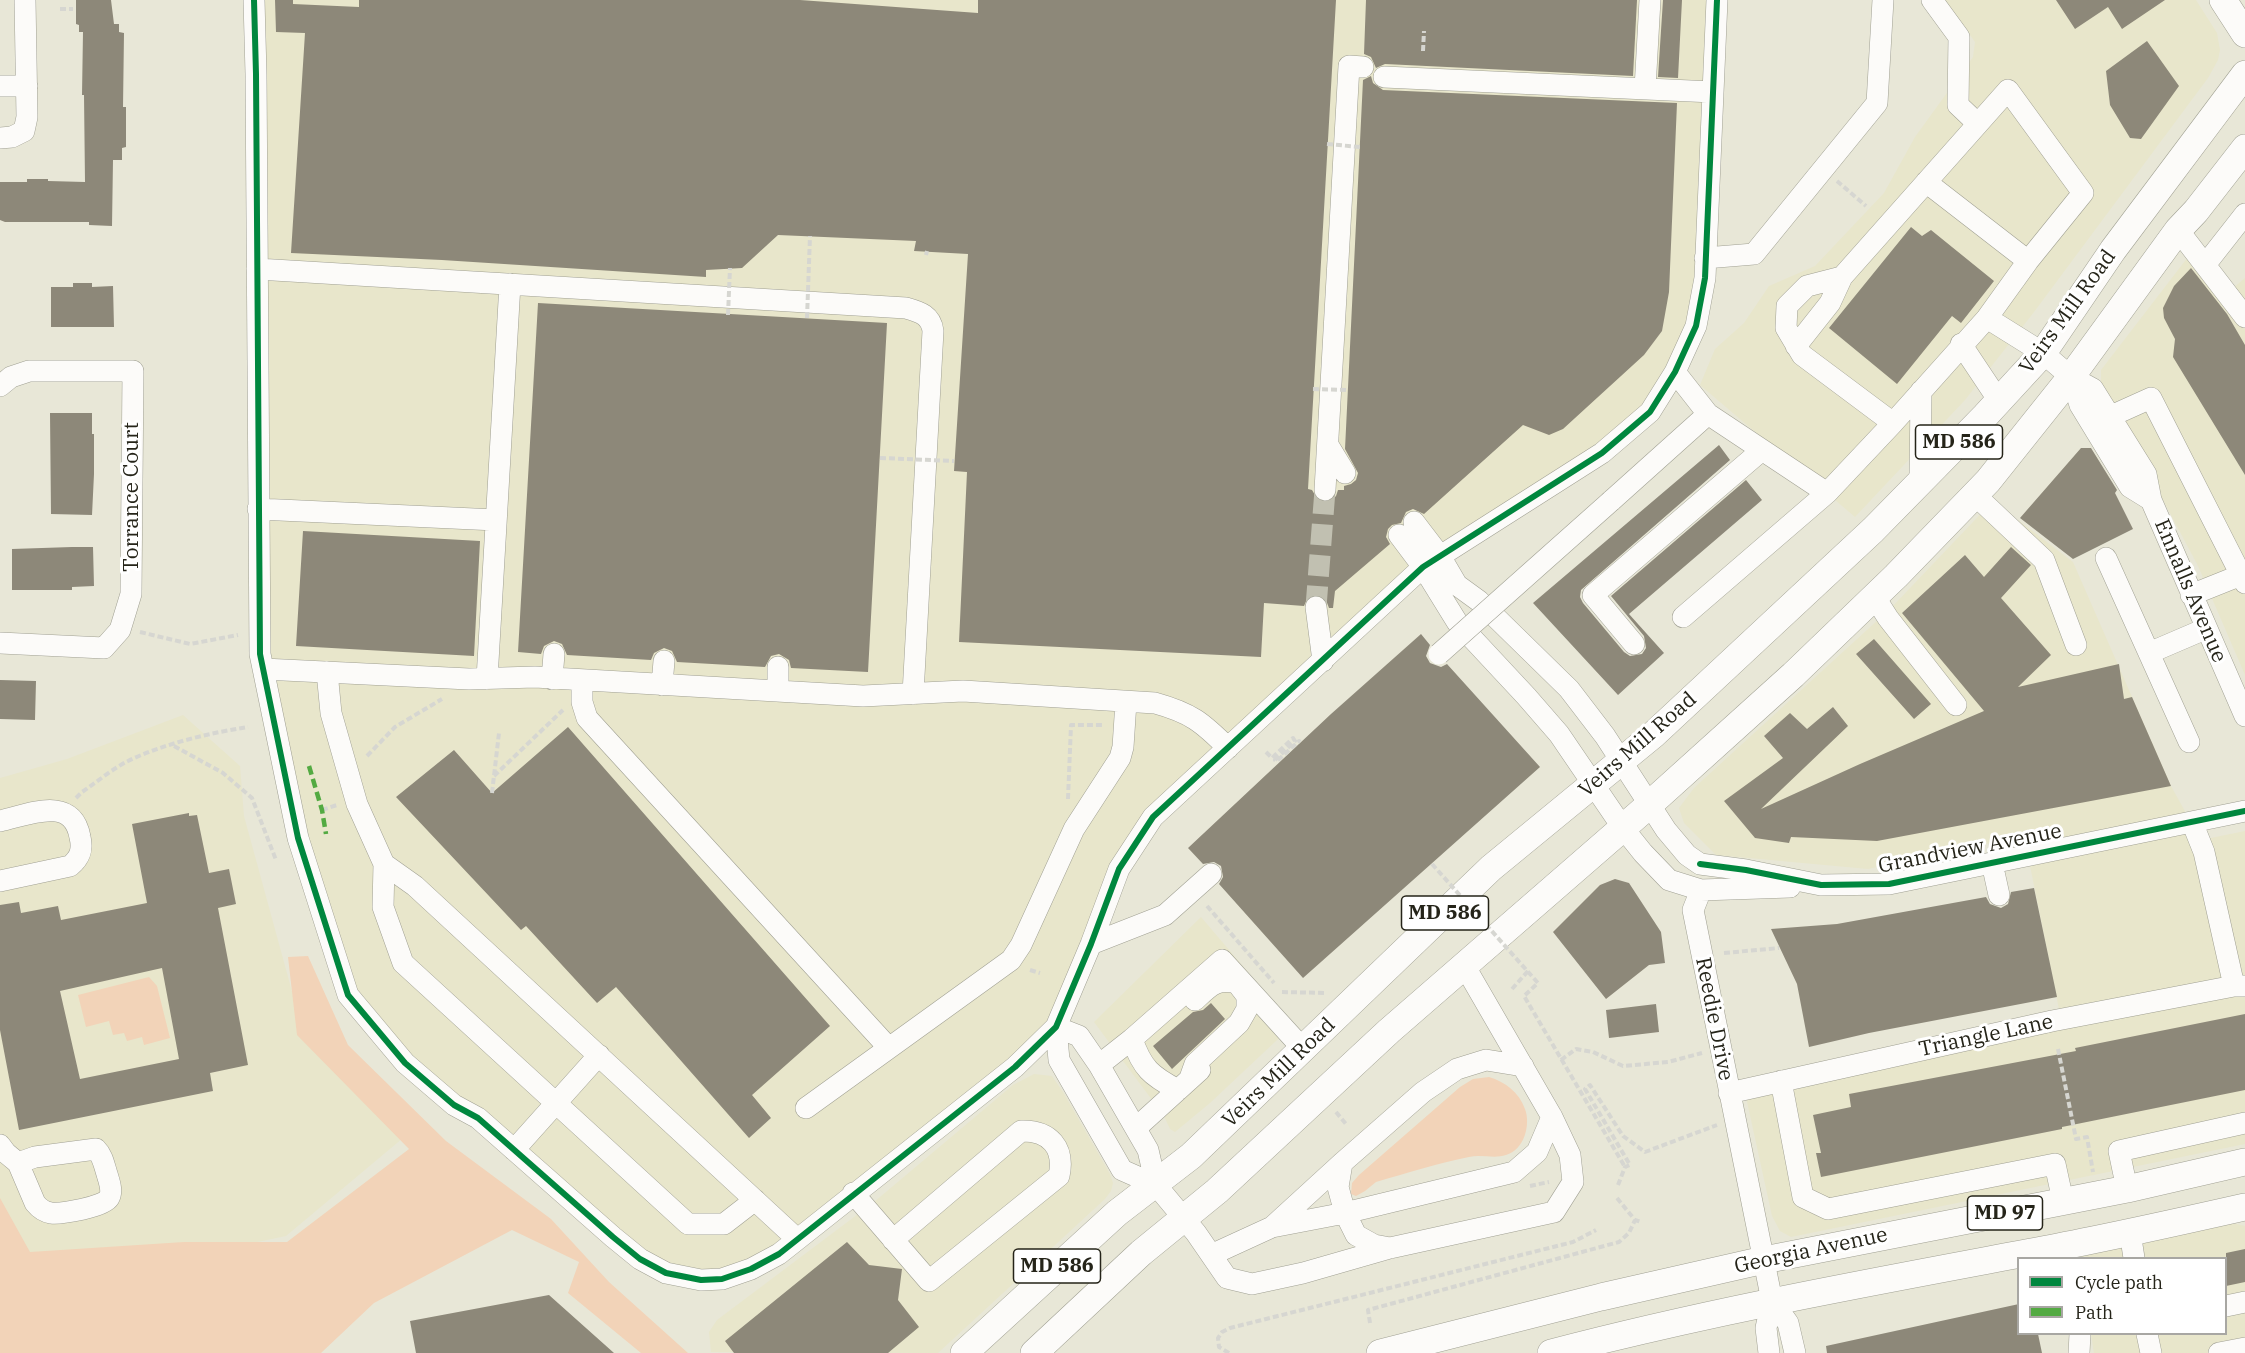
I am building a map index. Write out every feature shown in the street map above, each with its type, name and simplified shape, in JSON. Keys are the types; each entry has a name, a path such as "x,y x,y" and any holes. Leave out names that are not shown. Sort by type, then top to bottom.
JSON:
{"main road":[{"path":"2223,0 2245,34"},
{"name":"Veirs Mill Road","path":"964,1353 1117,1213 1191,1156 1491,868 1653,735 1765,632 1920,482 2043,353 2113,250 2245,74"},
{"name":"Veirs Mill Road","path":"1046,1348 1148,1247 1185,1220 1389,1031 1623,828 1793,675 1975,495 2071,377 2178,230 2196,211 2245,148"},
{"name":"Georgia Avenue","path":"1380,1353 1590,1300 1764,1260 2127,1189 2245,1162"},
{"name":"Georgia Avenue","path":"2032,1257 2062,1252 2130,1232 2245,1207"},
{"name":"Georgia Avenue","path":"1551,1353 1610,1337 1772,1301 2017,1260"}],"street":[{"path":"0,138 12,137 24,131 27,117 25,0"},
{"path":"254,0 260,654 298,838 348,994 405,1063 454,1105 478,1118 631,1252 666,1273 701,1280 722,1279 779,1254 853,1193 1015,1067 1056,1027 1119,869 1153,817 1431,562 1602,453 1650,412 1675,372 1696,326 1705,278 1717,0"},
{"path":"1645,89 1650,0"},
{"path":"1706,258 1754,254 1877,103 1883,0"},
{"path":"1932,0 1959,36 1958,105 1978,124"},
{"path":"1325,490 1349,66 1363,67"},
{"path":"1384,77 1713,92"},
{"path":"0,86 27,86"},
{"path":"1683,617 1827,493 1987,318 2028,261 2083,193 2008,90 1842,277 1830,303 1799,351"},
{"path":"1926,182 2028,261"},
{"path":"2205,265 2245,214"},
{"path":"2178,230 2245,317"},
{"path":"257,269 906,308 922,313 932,322 933,331 913,694"},
{"path":"1842,277 1807,286 1787,306 1786,328 1799,351 1893,423"},
{"path":"487,679 510,284"},
{"name":"Ennalls Avenue","path":"1987,318 2043,353 2071,377 2093,389 2111,416 2146,474 2151,500 2245,716"},
{"path":"1961,344 1999,401"},
{"name":"Torrance Court","path":"0,386 11,377 29,371 133,371 131,594 120,630 104,648 0,643"},
{"path":"1675,372 1708,414 1827,493"},
{"name":"Ennalls Avenue","path":"2071,377 2080,405 2130,487 2151,500"},
{"path":"1920,482 1921,391"},
{"path":"2111,416 2151,398 2243,579 2191,595"},
{"path":"1439,654 1708,414"},
{"path":"1328,445 1345,473"},
{"path":"1634,644 1593,595 1762,450"},
{"path":"1975,495 2044,560 2076,645"},
{"path":"258,509 496,520"},
{"path":"1407,529 1431,562 1458,622 1559,734 1592,785 1642,853 1669,880 1701,890"},
{"path":"2106,558 2189,742"},
{"name":"Grandview Avenue","path":"1431,562 1479,601 1569,689 1605,736 1649,805 1687,855 1700,864 1746,870 1821,885"},
{"path":"1874,596 1888,618 1956,705"},
{"path":"1316,607 1323,661"},
{"path":"2149,653 2205,628"},
{"path":"552,678 554,654"},
{"path":"662,684 664,661"},
{"path":"777,691 778,667"},
{"path":"263,669 487,679 552,678 862,696 937,691 1155,703 1180,710 1201,722 1228,748"},
{"path":"327,672 330,713 357,804 384,864 383,907 403,963 688,1224 723,1224 755,1200"},
{"path":"582,680 583,706 587,718 888,1047"},
{"path":"806,1108 1011,960 1021,945 1074,829 1120,759 1126,702"},
{"path":"0,821 53,809 63,812 74,821 80,835 82,850 77,861 70,866 0,881"},
{"name":"Grandview Avenue","path":"1701,890 1889,884 2245,812"},
{"path":"2192,822 2204,852 2239,986"},
{"path":"1992,863 1999,895"},
{"path":"384,864 415,886 797,1239"},
{"path":"1091,944 1166,915 1211,874"},
{"name":"Reedie Drive","path":"1701,890 1693,910 1772,1301 1766,1328 1768,1353"},
{"path":"1098,1065 1136,1036 1222,960 1304,1050"},
{"path":"1056,1027 1059,1060 1122,1170 1156,1185 1185,1220 1227,1278 1252,1284 1303,1273 1390,1248 1554,1212 1573,1182 1570,1155 1552,1117 1464,965"},
{"path":"1136,1036 1168,1023 1212,984 1225,980 1237,983 1247,996 1247,1009 1239,1023 1195,1064 1184,1084"},
{"name":"Triangle Lane","path":"1729,1093 2052,1022 2239,986"},
{"path":"1136,1128 1268,1009"},
{"path":"1056,1027 1079,1036 1098,1065 1149,1150 1156,1185"},
{"path":"1136,1036 1139,1060 1157,1079 1184,1084"},
{"path":"514,1150 599,1055"},
{"path":"1272,1227 1423,1092 1457,1069 1486,1060 1523,1066"},
{"path":"1782,1081 1803,1197 1828,1209 2055,1164 2063,1201"},
{"path":"1211,1255 1272,1227 1345,1213 1514,1172 1538,1152 1552,1117"},
{"path":"2127,1189 2119,1151 2245,1122"},
{"path":"853,1193 893,1240 929,1281 1059,1176 1061,1166 1056,1147 1041,1134 1021,1131 893,1240"},
{"path":"0,1145 18,1163"},
{"path":"1342,1163 1338,1187 1345,1213 1356,1235 1374,1245 1390,1248"},
{"path":"2130,1232 2134,1257"},
{"name":"Reedie Drive","path":"1772,1301 1788,1323 1795,1353"},
{"path":"2227,1306 2245,1302"},
{"path":"2079,1353 2080,1335"},
{"path":"2147,1335 2151,1353"},
{"path":"2219,1353 2245,1348"}],"path":[{"path":"60,9 73,9"},
{"path":"1423,51 1424,31"},
{"path":"1327,144 1360,147"},
{"path":"1840,184 1866,206"},
{"path":"807,318 810,236"},
{"path":"728,315 730,268"},
{"path":"1313,388 1347,390"},
{"path":"880,458 954,461"},
{"path":"164,637 190,644 238,635"},
{"path":"367,756 394,727 441,699 448,698"},
{"path":"494,776 563,711 564,701"},
{"path":"63,812 82,792 125,762 221,731 248,727"},
{"path":"492,793 499,733"},
{"path":"1266,752 1272,758 1293,738 1295,741 1275,760 1277,762 1300,742"},
{"path":"173,745 223,773 252,798 276,860"},
{"path":"322,810 341,804"},
{"path":"1432,864 1538,983 1524,996 1625,1167"},
{"path":"1208,906 1289,1000"},
{"path":"1724,953 1779,948"},
{"path":"1512,989 1528,972"},
{"path":"1282,992 1329,993"},
{"path":"1561,1060 1576,1049 1593,1052 1623,1066 1668,1062 1703,1053"},
{"path":"2058,1049 2076,1139 2087,1137 2093,1172"},
{"path":"1618,1185 1625,1167 1630,1165 1585,1089 1590,1085 1623,1136 1645,1152 1718,1125"},
{"path":"1336,1111 1346,1124"},
{"path":"1617,1198 1635,1220 1641,1222"},
{"path":"1370,1323 1368,1310 1619,1242 1629,1233 1635,1220"},
{"path":"1229,1353 1219,1347 1218,1338 1222,1332 1230,1328 1573,1242 1596,1230"}],"shaded area":[{"path":"254,0 1717,0 1705,278 1650,412 1423,567 1153,817 1056,1027 751,1269 666,1273 478,1118 348,995 260,654"},
{"path":"1945,0 2196,0 2217,33 2220,50 2218,60 2208,78 2034,312 1965,400 1855,517 1700,385 1715,349 1744,323 1769,286 1815,266 1884,193 1915,137 1973,57 1975,42"},
{"path":"2198,244 2232,289 2245,278 2245,675 2198,566 2101,383 2101,370"},
{"path":"1993,501 2073,562 2171,786 2201,840 2245,831 2245,1144 1791,1237 1780,1231 1772,1216 1746,1097 1890,1068 2063,1029 2024,836 1868,869 1716,855 1684,823 1679,808 1694,788 1891,608"},
{"path":"183,715 240,766 244,816 302,1028 409,1133 286,1236 0,1292 0,778 67,759"},
{"path":"1201,917 1293,1025 1210,1103 1175,1132 1170,1129 1164,1116 1094,1022"},
{"path":"308,956 348,1045 446,1141 551,1219 609,1282 688,1353 641,1353 568,1293 579,1262 512,1230 374,1303 321,1353 0,1353 0,1198 30,1252 184,1242 287,1242 409,1149 297,1035 288,957"},
{"path":"149,977 157,986 170,1038 144,1045 142,1037 127,1041 124,1033 113,1035 109,1021 86,1027 78,995"},
{"path":"1034,1074 1052,1076 1063,1092 1110,1174 1113,1183 1111,1191 938,1353 711,1352 709,1332 717,1320 874,1202 1013,1085"},
{"path":"1489,1077 1511,1088 1525,1109 1526,1129 1522,1142 1517,1148 1506,1155 1474,1156 1422,1168 1376,1182 1356,1196 1351,1194 1352,1183 1359,1175 1460,1087 1473,1079"},
{"path":"2232,1223 2245,1226 2245,1353 2094,1353 2091,1335 2227,1335 2227,1257 2076,1257 2075,1253"}],"building":[{"path":"76,0 111,0 114,24 119,24 119,32 124,33 123,107 126,107 126,147 122,148 122,160 113,160 112,226 89,225 89,222 5,222 0,220 0,182 48,179 48,181 85,182 84,95 82,95 83,32 79,32 79,25 76,24"},
{"path":"275,0 293,0 293,4 359,7 359,0 800,0 978,13 978,0 1336,0 1308,489 1312,490 1318,500 1324,503 1331,501 1338,490 1344,490 1344,486 1356,480 1358,473 1345,449 1363,80 1371,76 1373,83 1383,90 1677,103 1669,292 1662,331 1644,355 1563,429 1549,435 1523,425 1424,514 1413,509 1406,512 1401,523 1392,525 1388,529 1386,537 1390,544 1335,591 1333,608 1329,608 1326,600 1315,594 1308,597 1304,606 1264,603 1261,657 959,642 967,472 954,471 968,254 914,251 916,241 778,235 742,268 706,270 706,277 291,253 305,33 276,32"},
{"path":"1366,0 1637,0 1633,76 1385,64 1376,68 1371,57 1364,54"},
{"path":"1663,0 1682,0 1678,78 1658,77"},
{"path":"2056,0 2165,0 2122,29 2108,7 2075,29"},
{"path":"2147,41 2179,86 2141,139 2130,138 2110,105 2106,71"},
{"path":"1911,227 1922,236 1931,230 1994,281 1961,323 1952,316 1897,384 1829,328"},
{"path":"2191,268 2227,314 2245,345 2245,475 2173,357 2175,339 2164,318 2163,308 2174,286"},
{"path":"73,283 92,283 92,287 113,286 114,327 51,327 51,287 73,287"},
{"path":"538,303 887,323 868,672 791,668 789,660 779,654 771,656 765,667 677,662 672,651 664,648 654,653 651,660 567,655 562,644 554,641 544,646 541,654 518,652"},
{"path":"50,413 92,413 94,474 92,515 51,514"},
{"path":"1719,445 1730,460 1581,590 1580,597 1583,603 1624,652 1630,656 1642,654 1646,648 1644,636 1611,596 1746,480 1762,500 1629,614 1664,653 1618,695 1533,603"},
{"path":"2081,448 2091,448 2117,490 2115,493 2133,529 2073,559 2020,518"},
{"path":"303,531 480,541 474,656 296,646"},
{"path":"93,547 94,586 72,587 72,590 12,590 12,549"},
{"path":"2011,547 2031,565 2001,598 2051,655 2018,687 2119,664 2124,699 2132,697 2171,786 1877,841 1791,837 1789,843 1755,838 1724,801 1783,758 1764,736 1790,713 1807,729 1833,707 1848,726 1761,809 1984,711 1902,613 1965,555 1984,577"},
{"path":"1421,634 1430,645 1426,656 1430,663 1441,667 1447,664 1540,767 1303,978 1219,884 1223,877 1221,866 1214,862 1203,864 1188,848 1331,714"},
{"path":"1874,639 1931,704 1914,719 1856,654"},
{"path":"0,680 36,681 35,720 0,719"},
{"path":"568,727 830,1026 752,1095 771,1118 749,1138 616,987 597,1003 526,926 521,930 396,797 454,750 492,793"},
{"path":"189,813 189,816 197,815 209,873 229,869 236,904 218,908 248,1065 210,1073 213,1091 19,1130 0,1030 0,905 19,902 21,913 58,906 61,920 147,903 132,824","holes":["162,968 179,1059 80,1079 60,991"]},
{"path":"1615,879 1629,883 1661,932 1665,963 1649,965 1606,999 1553,932 1600,885"},
{"path":"2034,888 2057,997 1869,1033 1809,1047 1797,984 1771,929 1837,924 1986,897 1990,904 2001,908 2008,904 2011,892"},
{"path":"1211,1003 1225,1019 1172,1069 1153,1046 1193,1012 1203,1010"},
{"path":"1656,1004 1659,1032 1609,1038 1606,1010"},
{"path":"2245,1014 2245,1090 1821,1177 1816,1153 1821,1153 1813,1115 1851,1107 1849,1094 2076,1051 2075,1048"},
{"path":"847,1242 869,1265 902,1269 898,1300 919,1327 888,1353 734,1353 725,1341"},
{"path":"2245,1249 2245,1282 2227,1286 2226,1253"},
{"path":"549,1295 614,1353 416,1353 410,1321"},
{"path":"2017,1304 2017,1335 2038,1335 2042,1353 1827,1353 1826,1346"}],"tunnel":[{"path":"1316,607 1325,490"}],"marked path":[{"path":"309,766 322,810 326,834"}],"cycle path":[{"path":"254,0 260,654 298,838 348,995 405,1063 454,1105 478,1118 640,1259 666,1273 701,1280 722,1279 751,1269 779,1254 1015,1067 1056,1027 1119,869 1153,817 1423,567 1602,453 1650,412 1675,372 1696,326 1705,278 1717,0"},
{"path":"1700,864 1746,870 1821,885 1889,884 2245,811"}]}
